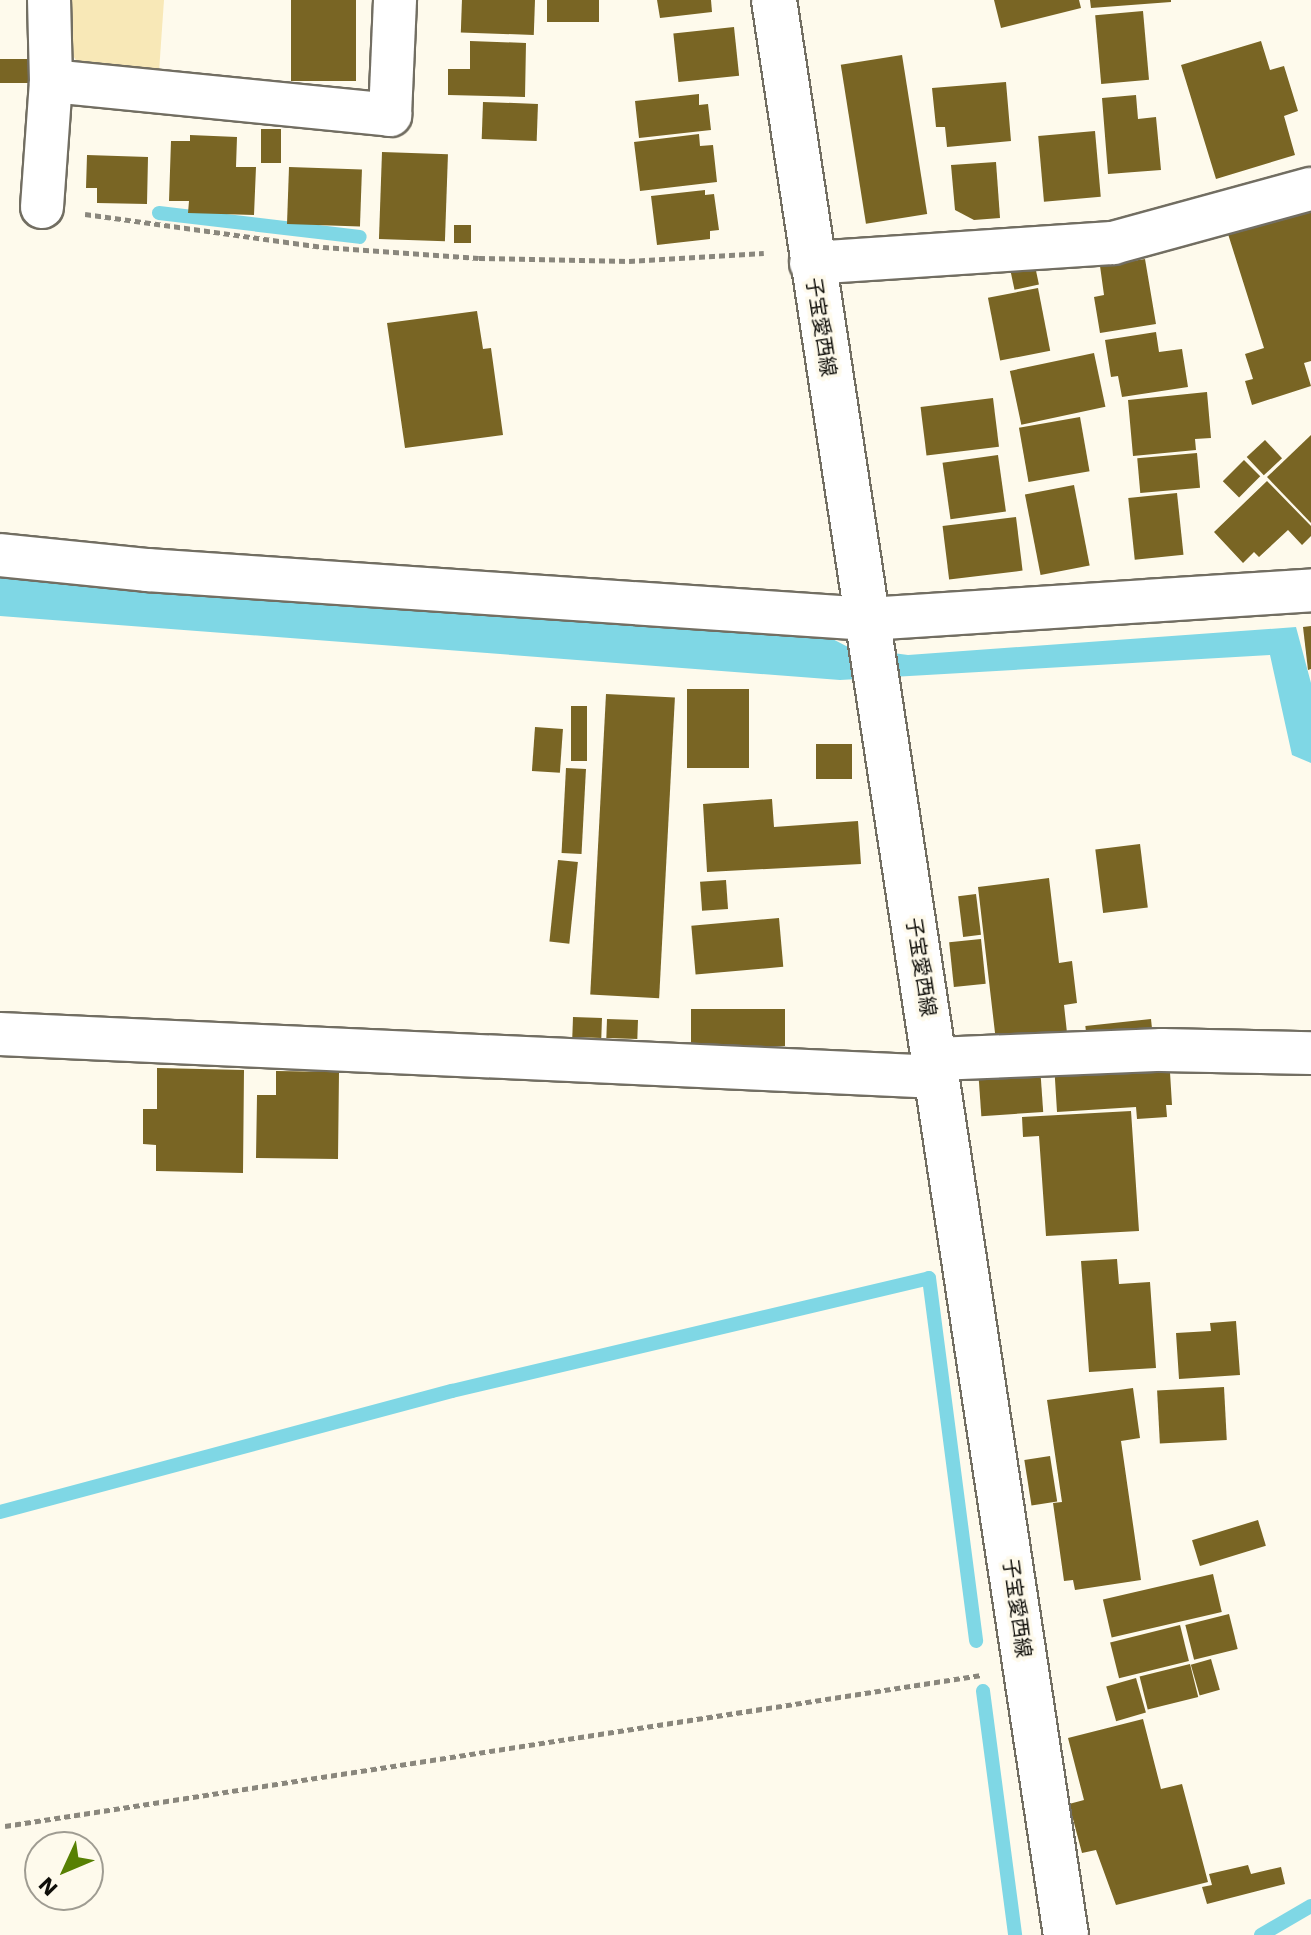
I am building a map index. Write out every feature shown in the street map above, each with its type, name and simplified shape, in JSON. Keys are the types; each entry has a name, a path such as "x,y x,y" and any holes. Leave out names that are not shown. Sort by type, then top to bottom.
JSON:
{"main road":[{"name":"子宝愛西線","path":"774,0 810,257 937,1068 1066,1935"}],"street":[{"path":"42,207 51,81 49,0"},
{"path":"51,81 390,115 395,0"},
{"path":"810,257 1113,243 1311,189"},
{"path":"0,555 873,650 1311,590"},
{"path":"0,1034 937,1068 1162,1050 1311,1053"}],"path":[{"path":"42,207 323,247 479,258 629,261 810,257"},
{"path":"5,1826 1026,1668"}],"shaded area":[{"path":"66,0 164,0 159,72 79,65 65,43"}],"water":[{"path":"0,577 823,634 848,647 908,655 1296,627 1311,683 1311,763 1292,755 1270,655 840,680 0,616"}],"building":[{"path":"291,0 356,0 356,81 291,81"},
{"path":"462,0 535,0 534,35 461,32"},
{"path":"547,0 599,0 599,22 547,22"},
{"path":"657,0 711,0 712,12 660,18"},
{"path":"994,0 1079,0 1081,8 1001,28"},
{"path":"1090,0 1171,0 1171,2 1091,8"},
{"path":"1143,11 1149,80 1101,84 1095,15"},
{"path":"734,27 739,76 678,82 673,33"},
{"path":"470,41 526,43 525,97 448,95 448,69 470,69"},
{"path":"1261,41 1270,70 1284,66 1298,111 1284,116 1295,155 1216,179 1181,65"},
{"path":"902,55 927,214 866,224 841,65"},
{"path":"0,59 29,59 29,83 0,83"},
{"path":"1006,82 1011,141 947,147 945,127 936,127 932,88"},
{"path":"699,94 699,105 708,104 711,130 639,138 635,101"},
{"path":"1136,95 1138,119 1156,117 1161,170 1108,174 1102,98"},
{"path":"483,102 538,104 537,141 482,139"},
{"path":"261,129 281,129 281,163 261,163"},
{"path":"1095,131 1101,197 1044,202 1038,136"},
{"path":"699,134 700,146 713,145 717,182 640,191 634,142"},
{"path":"190,135 237,137 236,167 256,167 254,215 188,213 189,201 169,201 171,141 190,141"},
{"path":"382,152 448,154 445,241 379,239"},
{"path":"87,155 148,157 147,204 97,203 97,188 86,188"},
{"path":"996,162 1000,218 974,220 955,210 951,165"},
{"path":"289,167 362,170 360,227 287,224"},
{"path":"705,190 705,195 714,194 719,230 710,231 710,239 657,245 651,196"},
{"path":"1311,208 1311,361 1304,363 1311,386 1252,405 1245,381 1253,379 1245,354 1264,348 1228,234"},
{"path":"454,225 471,225 471,243 454,243"},
{"path":"1145,259 1156,324 1100,333 1094,297 1104,295 1100,266"},
{"path":"1035,266 1039,285 1014,290 1011,271"},
{"path":"1038,288 1050,351 1000,361 988,298"},
{"path":"477,311 483,349 491,348 503,435 405,448 387,323"},
{"path":"1156,332 1159,352 1182,349 1188,387 1122,397 1118,376 1111,377 1105,340"},
{"path":"1094,353 1105,407 1021,425 1010,371"},
{"path":"1207,392 1211,438 1195,439 1196,450 1133,456 1128,400"},
{"path":"993,398 999,447 927,456 921,407"},
{"path":"1080,417 1090,471 1028,482 1019,428"},
{"path":"1311,435 1311,523 1267,477"},
{"path":"1265,440 1282,458 1264,475 1247,457"},
{"path":"1197,453 1200,488 1140,493 1137,458"},
{"path":"998,455 1006,511 950,519 943,463"},
{"path":"1244,460 1260,476 1239,497 1223,481"},
{"path":"1267,481 1311,526 1311,536 1302,545 1288,530 1259,557 1254,552 1243,563 1214,532"},
{"path":"1074,485 1090,565 1041,575 1025,495"},
{"path":"1177,493 1183,555 1135,560 1128,498"},
{"path":"1016,517 1023,571 949,580 943,526"},
{"path":"1311,626 1311,669 1308,670 1303,627"},
{"path":"687,689 749,689 749,768 687,768"},
{"path":"606,694 675,698 659,998 590,995"},
{"path":"571,706 587,706 587,761 571,761"},
{"path":"535,727 563,729 560,773 532,771"},
{"path":"816,744 852,744 852,779 816,779"},
{"path":"566,768 586,769 582,854 562,853"},
{"path":"772,799 774,827 858,821 861,864 707,872 703,804"},
{"path":"1140,844 1148,908 1103,913 1095,849"},
{"path":"558,860 578,862 569,944 549,942"},
{"path":"1049,878 1059,963 1072,961 1077,1003 1064,1005 1068,1042 997,1050 978,887"},
{"path":"726,880 728,909 702,911 700,882"},
{"path":"976,894 981,935 963,937 958,896"},
{"path":"779,918 783,967 696,974 691,926"},
{"path":"981,939 986,984 954,987 949,942"},
{"path":"691,1009 785,1009 785,1046 691,1046"},
{"path":"573,1017 602,1018 601,1038 572,1037"},
{"path":"607,1019 638,1020 637,1039 606,1038"},
{"path":"1151,1019 1153,1038 1087,1045 1085,1026"},
{"path":"1169,1056 1172,1105 1166,1105 1167,1117 1137,1119 1136,1107 1057,1112 1054,1063"},
{"path":"1040,1066 1043,1112 981,1116 978,1070"},
{"path":"157,1068 244,1070 243,1173 156,1171 156,1145 143,1144 143,1109 157,1109"},
{"path":"276,1071 339,1072 338,1159 256,1158 257,1095 276,1095"},
{"path":"1131,1111 1139,1231 1046,1236 1039,1136 1023,1137 1022,1117"},
{"path":"1117,1259 1119,1284 1150,1282 1156,1368 1089,1372 1081,1261"},
{"path":"1236,1321 1240,1375 1179,1379 1176,1333 1211,1331 1210,1323"},
{"path":"1224,1387 1227,1440 1160,1443 1157,1391"},
{"path":"1133,1388 1140,1438 1121,1441 1141,1580 1075,1590 1073,1580 1064,1581 1053,1503 1062,1502 1047,1400"},
{"path":"1050,1456 1057,1501 1032,1506 1024,1460"},
{"path":"1258,1520 1266,1546 1200,1566 1192,1540"},
{"path":"1213,1574 1222,1612 1112,1637 1103,1599"},
{"path":"1229,1614 1238,1649 1194,1660 1185,1625"},
{"path":"1180,1625 1189,1661 1119,1678 1110,1642"},
{"path":"1211,1659 1220,1690 1200,1696 1191,1665"},
{"path":"1190,1664 1198,1697 1148,1710 1140,1677"},
{"path":"1136,1678 1146,1713 1116,1721 1106,1687"},
{"path":"1143,1719 1161,1789 1182,1784 1208,1882 1116,1905 1096,1850 1082,1853 1069,1804 1084,1800 1068,1738"},
{"path":"1248,1865 1251,1874 1281,1867 1285,1884 1207,1904 1202,1887 1212,1885 1209,1874"}],"waterway":[{"path":"159,213 360,237"},
{"path":"0,1512 452,1391 929,1278 976,1641"},
{"path":"983,1691 1015,1935"},
{"path":"1261,1935 1311,1906"}]}
